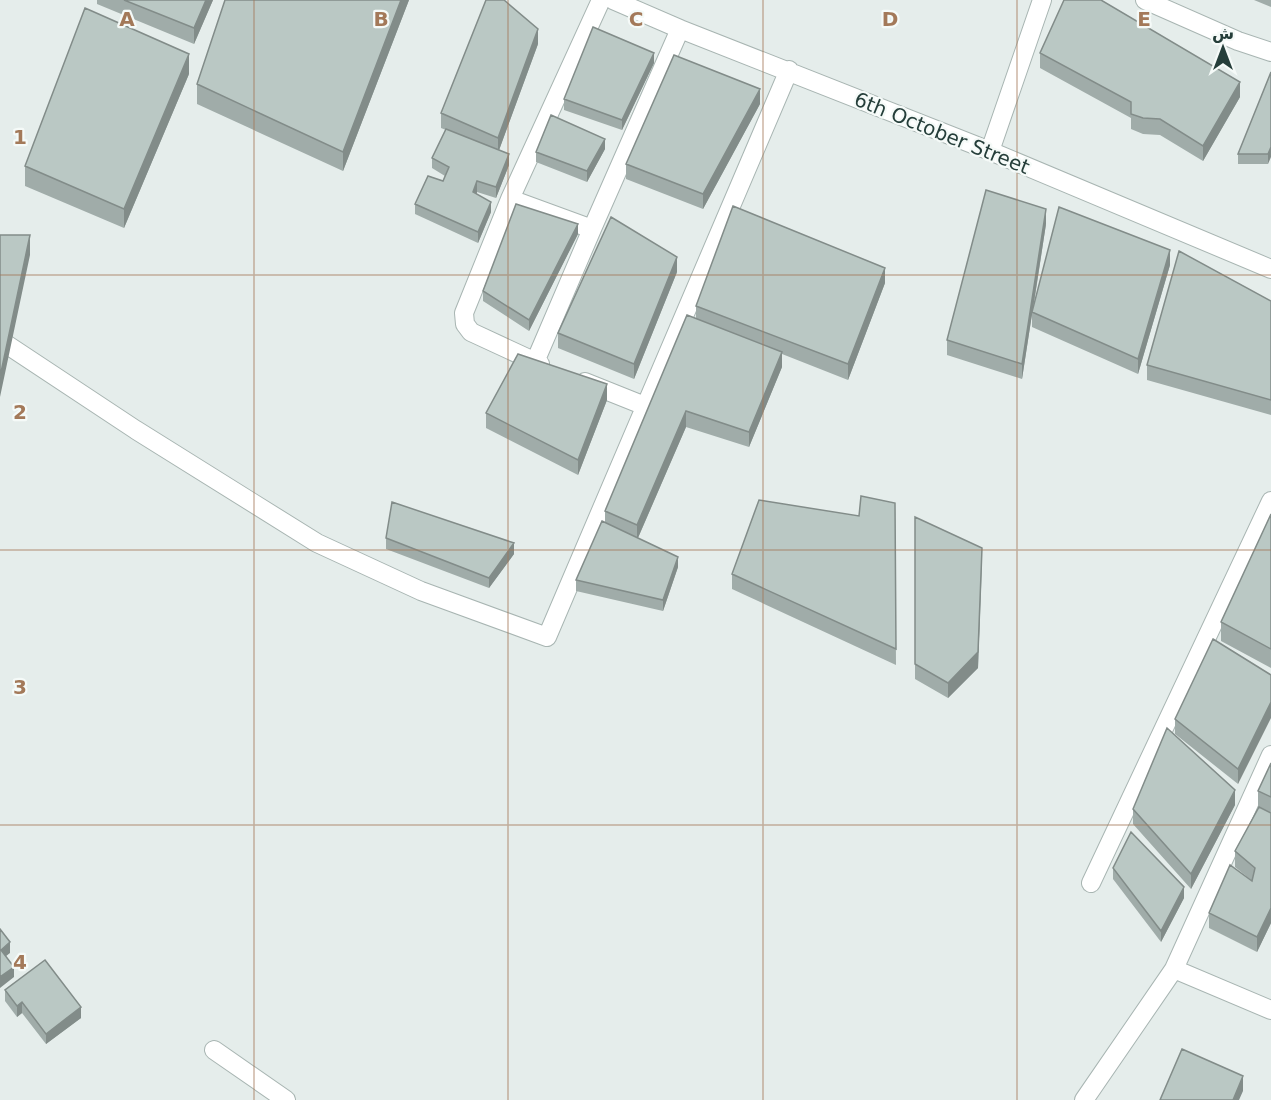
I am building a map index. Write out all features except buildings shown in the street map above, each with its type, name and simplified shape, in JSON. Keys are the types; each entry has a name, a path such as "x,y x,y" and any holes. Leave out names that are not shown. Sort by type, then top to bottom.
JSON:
{"street":[{"path":"601,0 510,199 464,313 465,324 471,332 535,362 645,406"},
{"name":"6th October Street","path":"613,0 680,29 990,151 1271,268"},
{"path":"990,151 1042,0"},
{"path":"1145,0 1238,41 1271,52"},
{"path":"535,362 680,29"},
{"path":"0,340 136,430 317,543 421,591 548,637 789,70"},
{"path":"510,199 592,229"},
{"path":"1091,883 1271,501"},
{"path":"1084,1100 1174,969 1246,832 1271,755"},
{"path":"1174,969 1271,1010"},
{"path":"214,1050 286,1100"}]}
